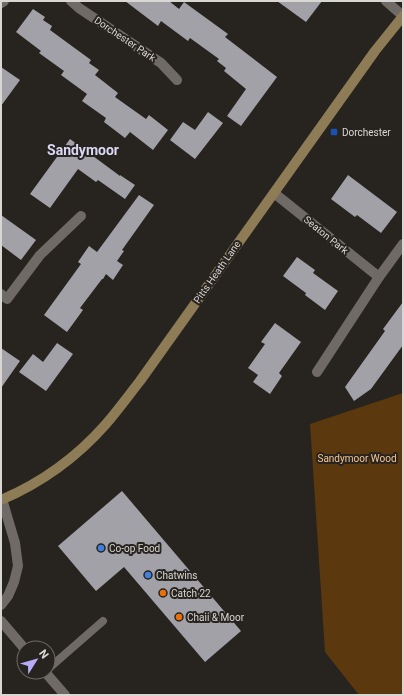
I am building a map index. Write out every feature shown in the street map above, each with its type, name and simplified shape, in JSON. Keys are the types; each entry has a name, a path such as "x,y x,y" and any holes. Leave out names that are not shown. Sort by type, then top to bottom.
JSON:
{"street":[{"name":"Dorchester Park","path":"70,1 161,63 177,80"},
{"path":"386,1 403,16"},
{"name":"Pitts Heath Lane","path":"1,605 8,596 14,582 18,566 15,543 2,500 32,485 62,465 106,424 145,374 375,51 403,16"},
{"name":"Seaton Park","path":"274,193 379,277"},
{"path":"1,294 7,299 40,255 81,216"},
{"path":"317,372 379,277 403,244"},
{"path":"1,621 17,640"},
{"path":"52,680 65,695"}],"lane":[{"path":"56,662 103,621"}],"green space":[{"name":"Sandymoor Wood","path":"403,393 403,695 359,695 325,652 310,424"}],"building":[{"path":"125,1 169,1 179,9 184,2 228,34 225,37 277,77 241,126 227,116 246,89 224,71 226,68 217,61 219,59 190,38 188,41 161,21 158,26"},
{"path":"277,1 322,1 306,22"},
{"path":"33,9 45,17 43,20 52,26 50,30 91,60 89,63 99,70 95,75 118,93 115,97 146,119 149,115 168,130 153,150 130,132 125,138 104,122 106,118 82,101 87,94 61,75 64,71 39,53 41,51 16,32"},
{"path":"1,67 20,80 1,106"},
{"path":"208,112 223,123 195,159 170,140 183,122 195,130"},
{"path":"70,139 120,176 135,185 125,199 98,180 96,182 78,169 50,208 30,194"},
{"path":"348,175 397,212 381,233 357,215 355,217 331,199"},
{"path":"139,195 154,205 122,250 124,251 117,261 123,265 113,280 106,274 80,308 83,310 67,332 44,315 81,264 78,262 89,246 97,252"},
{"path":"1,215 36,240 21,260 1,245"},
{"path":"297,257 315,270 313,273 338,291 325,310 305,295 306,293 283,276"},
{"path":"403,302 403,345 371,389 354,401 345,387 385,331 383,329"},
{"path":"275,323 301,342 279,373 282,376 270,394 253,382 258,375 248,368 265,344 261,342"},
{"path":"57,343 73,354 46,391 19,372 33,354 43,362"},
{"path":"1,348 20,361 1,388"},
{"path":"122,491 241,631 205,662 124,567 96,591 58,546"}],"place":[{"name":"Dorchester","path":"334,132"},
{"name":"Co-op Food","path":"101,548"},
{"name":"Chatwins","path":"148,575"},
{"name":"Catch 22","path":"163,593"},
{"name":"Chaii & Moor","path":"179,617"}],"district":[{"name":"Sandymoor","path":"83,150"}]}
